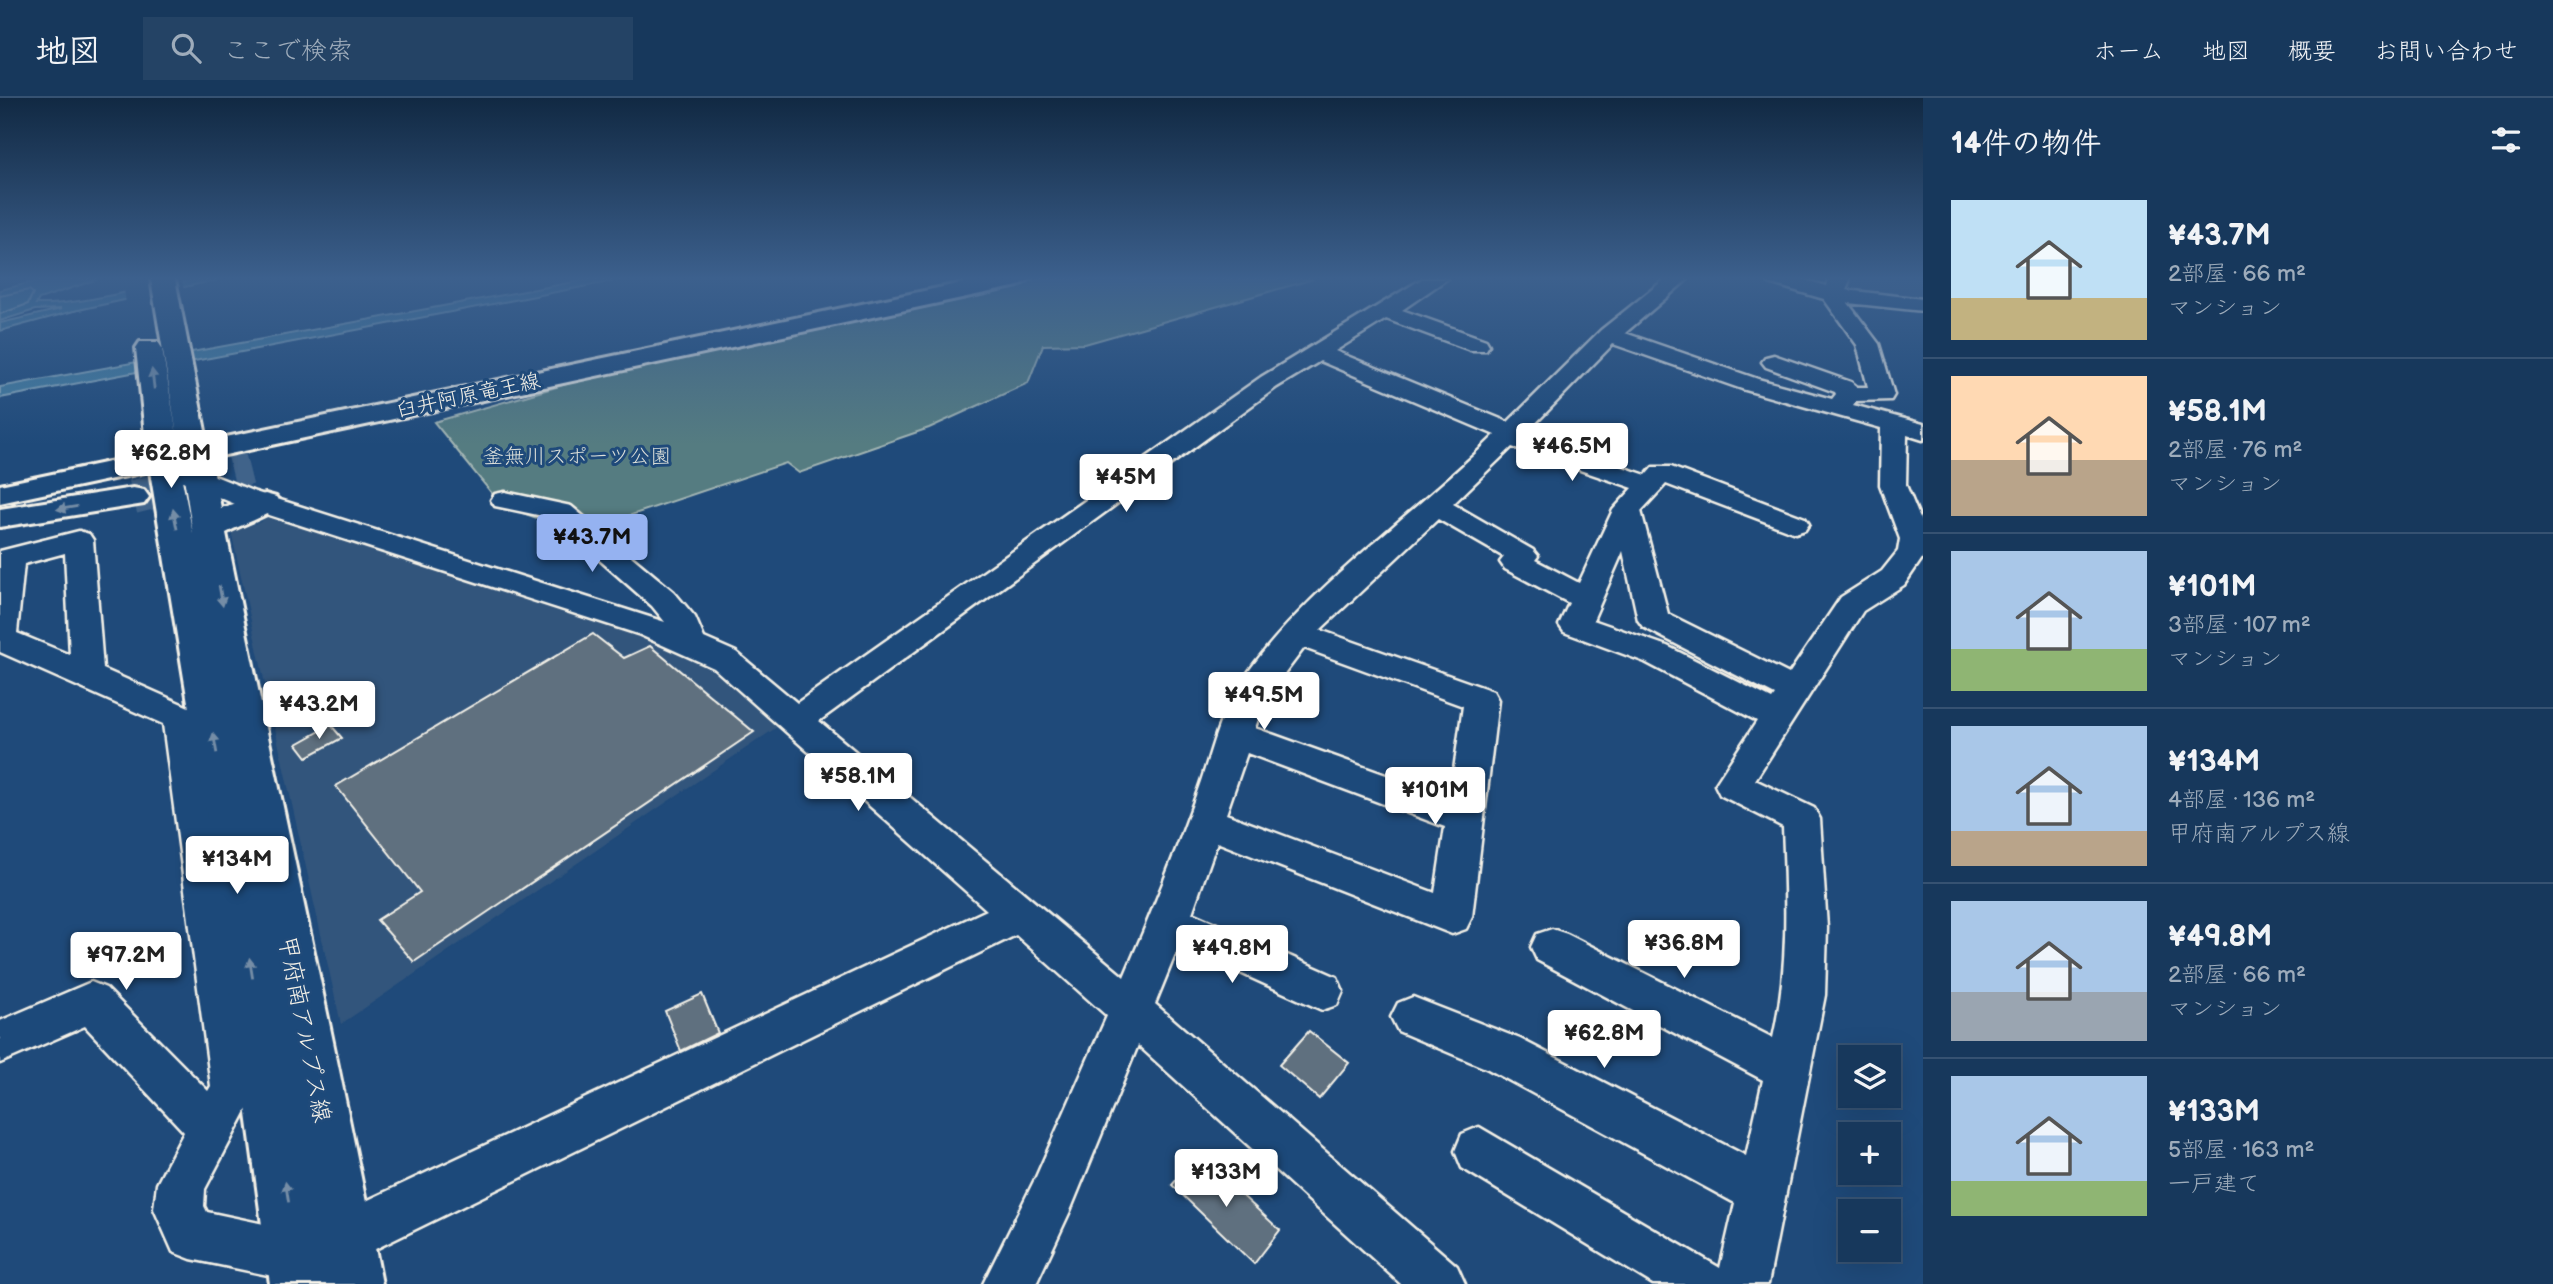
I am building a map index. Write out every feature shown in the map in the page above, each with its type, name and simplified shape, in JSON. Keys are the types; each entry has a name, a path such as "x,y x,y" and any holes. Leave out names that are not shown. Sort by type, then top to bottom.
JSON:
{"main road":[{"name":"甲府南アルプス線","path":"154,334 182,456 209,529 259,805 320,1094 352,1284"},
{"name":"甲府南アルプス線","path":"169,334 228,818 299,1270"},
{"name":"臼井阿原竜王線","path":"0,494 755,334"},
{"path":"249,468 586,370"},
{"path":"0,518 133,497"},
{"path":"209,529 234,514 265,504"}],"street":[{"path":"797,720 1265,385 1346,334"},
{"path":"1449,334 1478,345"},
{"path":"1843,402 1881,396 1868,344 1863,334"},
{"path":"1009,1284 1053,1194 1168,921 1248,698 1277,657 1329,601 1436,506 1609,335 1843,402 1909,429 1894,485 1918,545 1893,578 1852,604 1733,785 1801,819 1807,928 1804,995 1742,1284"},
{"path":"1318,352 1510,435 1650,485"},
{"path":"1774,362 1843,387 1843,402"},
{"path":"182,456 265,504 689,643 724,660 797,720 1017,915 1130,1009 1438,1284"},
{"path":"1576,621 1627,510 1662,473 1795,524"},
{"path":"505,500 561,512 594,543 663,599 684,624 689,643"},
{"path":"1436,506 1523,556 1515,562 1576,621 1786,704"},
{"path":"1627,510 1654,620 1786,704"},
{"path":"87,676 79,540 10,558 0,641 17,644 87,676 178,717 234,1090 181,1184 179,1209 191,1234 299,1270 343,1238 1017,915"},
{"path":"1205,822 1452,917 1481,700 1298,634"},
{"path":"1233,734 1465,819"},
{"path":"1168,921 1322,992"},
{"path":"1552,947 1788,1069"},
{"path":"0,1042 91,1002 211,1127"},
{"path":"1413,1017 1504,1054 1762,1191"},
{"path":"1479,1151 1701,1284"}],"shaded area":[{"path":"266,517 566,609 685,653 756,700 780,725 341,1024 231,531 261,522"}],"green space":[{"name":"釜無川スポーツ公園","path":"779,334 1119,334 1085,344 1043,345 1028,383 929,428 799,473 786,463 569,536 540,519 502,506 434,422 626,367"}],"water":[{"path":"288,334 334,334 0,398 0,387"}],"building":[{"path":"593,634 624,658 650,646 754,732 414,962 377,920 420,892 336,786"},
{"path":"331,725 342,738 307,757 297,744"},
{"path":"702,994 718,1033 681,1051 665,1011"},
{"path":"1309,1031 1349,1063 1319,1099 1279,1065"},
{"path":"1198,1155 1280,1230 1254,1264 1172,1185"}],"tunnel":[{"path":"133,497 249,468"}]}
